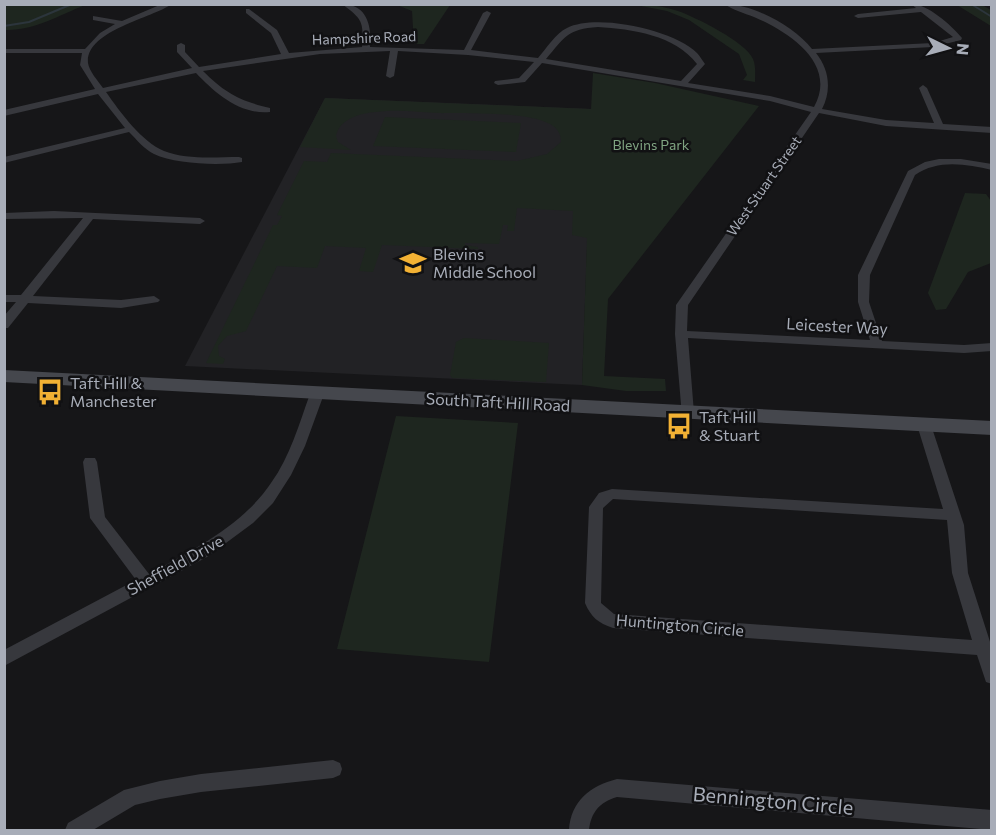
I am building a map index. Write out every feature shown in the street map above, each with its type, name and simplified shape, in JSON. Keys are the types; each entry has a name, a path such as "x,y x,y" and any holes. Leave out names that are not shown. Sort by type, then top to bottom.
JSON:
{"main road":[{"name":"South Taft Hill Road","path":"4,376 992,429"}],"street":[{"path":"169,4 99,37 86,51 84,65 146,145 168,156 239,160"},
{"path":"345,4 364,15 368,21 366,49"},
{"name":"West Stuart Street","path":"687,413 680,318 687,295 824,94 825,85 821,69 810,51 795,37 774,24 727,4"},
{"path":"810,51 933,45 958,38 951,29 914,4"},
{"path":"858,16 922,10"},
{"path":"249,11 274,32 293,57"},
{"path":"467,51 486,13"},
{"path":"96,18 124,24"},
{"path":"498,83 522,80 573,27 589,24 611,24 660,36 695,56 700,64 684,83"},
{"path":"181,45 181,52 234,102 267,110"},
{"name":"Hampshire Road","path":"4,113 199,70 366,49 394,49 467,51 540,60 794,103 813,110 886,123 992,130"},
{"path":"390,76 394,49"},
{"path":"4,51 86,51"},
{"path":"923,88 940,128"},
{"path":"4,160 132,129"},
{"path":"877,344 861,295 864,275 911,173 920,163 958,161 992,167"},
{"path":"4,326 91,215"},
{"path":"4,216 91,215 200,221"},
{"path":"4,298 121,304 154,300"},
{"name":"Leicester Way","path":"681,334 964,349 992,347"},
{"name":"Sheffield Drive","path":"4,659 228,536 270,496 284,477 317,394"},
{"path":"924,425 953,515 960,573 992,677"},
{"path":"90,462 98,518 146,582"},
{"name":"Huntington Circle","path":"953,515 612,494 604,497 596,507 593,603 603,617 613,621 982,648"},
{"path":"75,831 131,797 150,792 201,783 333,769"},
{"name":"Bennington Circle","path":"579,831 584,808 592,798 604,791 617,788 992,820"}],"shaded area":[{"name":"Blevins Middle School","path":"325,98 592,109 582,385 185,366"}],"green space":[{"path":"5,4 85,5 36,25 5,30"},
{"path":"397,5 450,5 424,44 414,44 412,11"},
{"path":"636,5 657,6 678,11 731,38 741,45 753,59 755,82 743,80 747,75 739,54 689,20 667,11"},
{"path":"957,5 982,5 991,10 991,26"},
{"name":"Blevins Park","path":"593,73 655,83 759,106 608,299 604,376 665,379 666,391 626,391 582,385 587,238 572,235 573,211 517,208 514,231 507,231 508,225 503,225 499,244 465,243 465,245 478,247 478,249 382,245 373,272 359,271 366,248 325,246 317,268 277,266 246,331 227,336 218,346 219,356 225,359 223,364 206,363 273,225 277,225 282,216 277,215 304,161 327,162 331,153 517,161 547,154 561,142 557,129 540,120 527,117 392,111 358,116 341,125 336,136 338,142 351,150 300,147 325,98 591,109"},
{"path":"385,117 521,123 516,152 373,146"},
{"path":"965,193 986,194 991,201 991,263 968,272 946,309 936,310 928,293"},
{"path":"464,338 549,343 546,382 452,378 450,375 456,342"},
{"path":"396,416 518,423 489,662 337,649"}],"waterway":[{"path":"4,26 29,22 72,4"},
{"path":"971,4 992,17"}],"place":[{"name":"Blevins Middle School","path":"413,263"},
{"name":"Taft Hill & Manchester","path":"50,392"},
{"name":"Taft Hill & Stuart","path":"679,426"}]}
